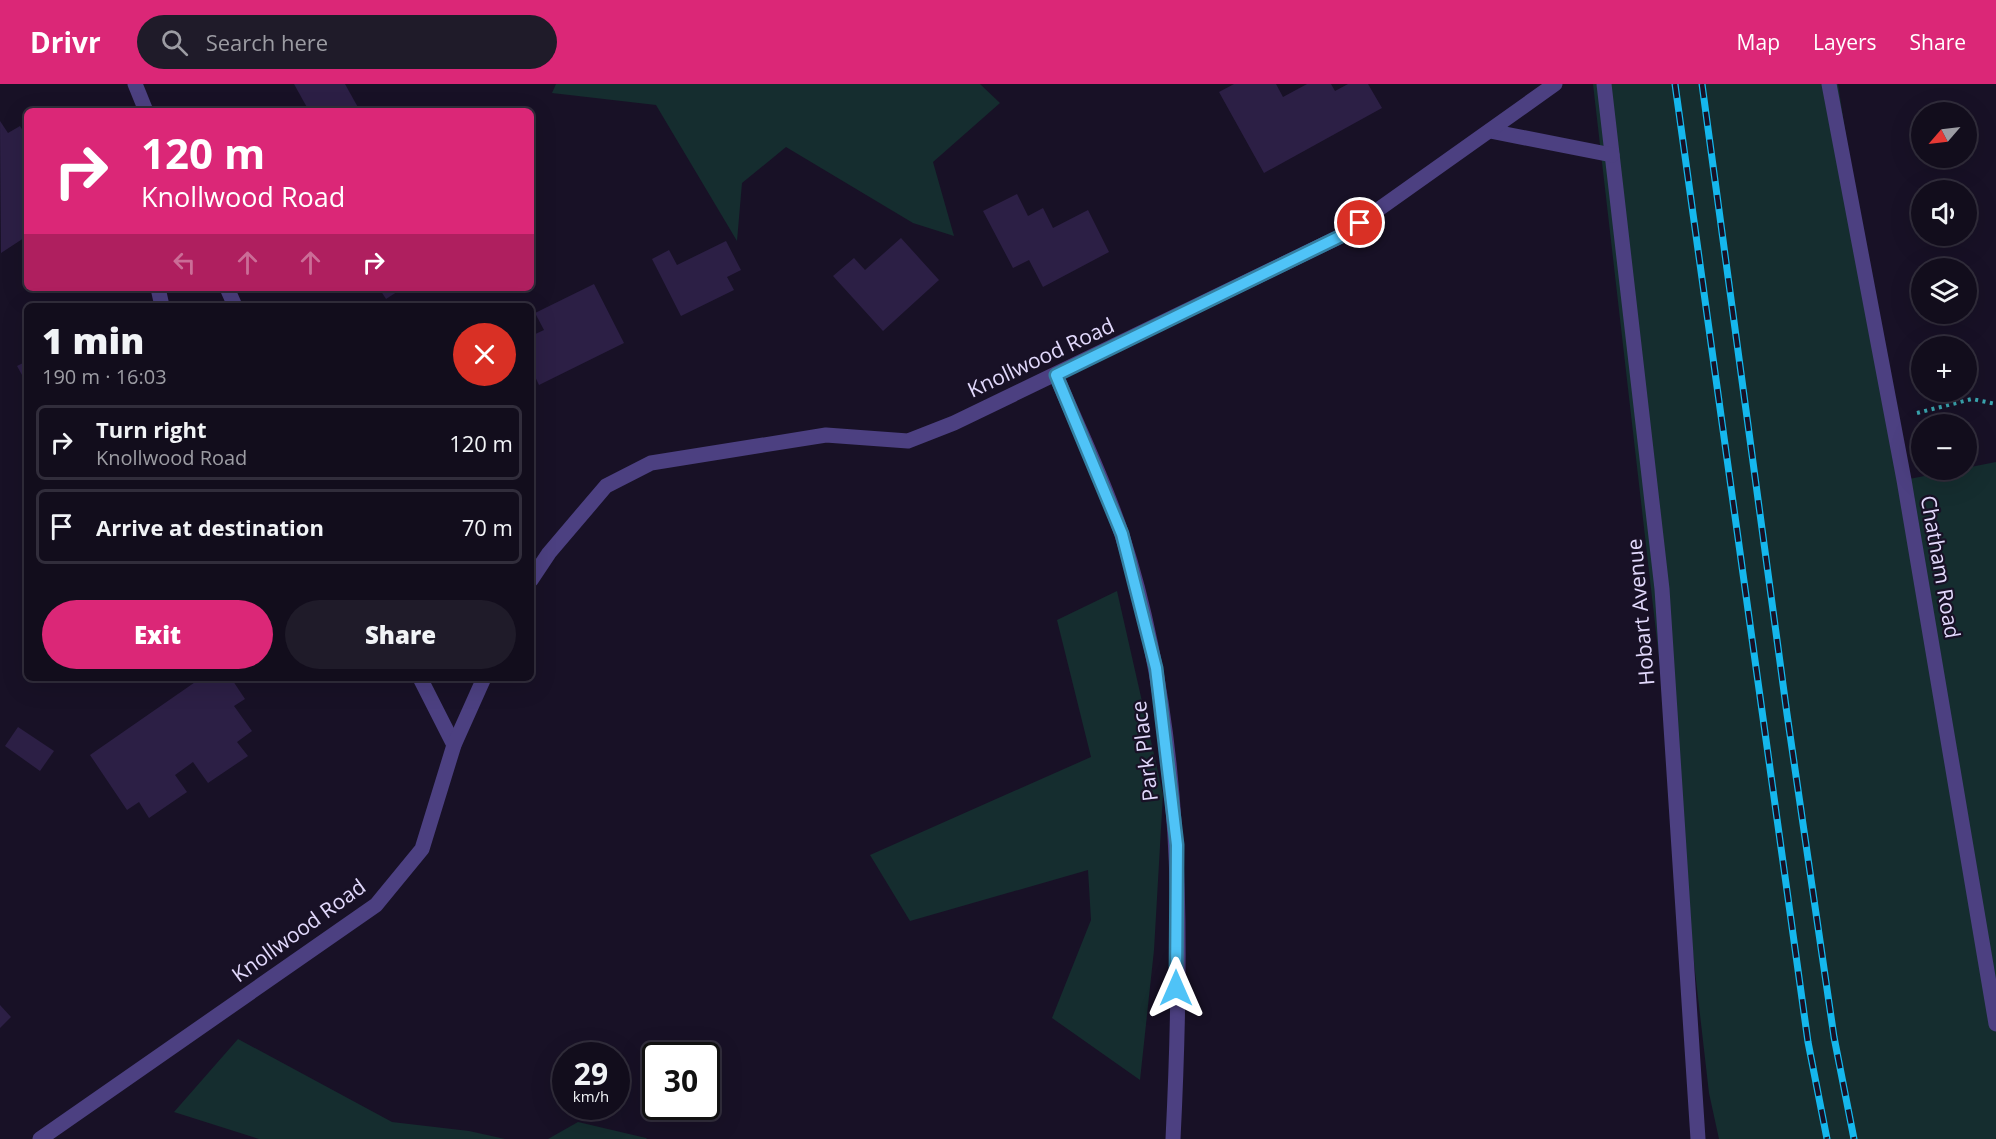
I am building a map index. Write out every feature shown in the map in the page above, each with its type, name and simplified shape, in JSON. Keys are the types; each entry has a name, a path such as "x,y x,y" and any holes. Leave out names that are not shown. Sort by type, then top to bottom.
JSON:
{"street":[{"path":"135,84 145,108"},
{"name":"Knollwood Road","path":"534,576 549,553 606,486 651,463 826,435 908,441 1056,375 1341,236 1555,84"},
{"name":"Hobart Avenue","path":"1604,84 1662,589 1698,1139"},
{"name":"Chatham Road","path":"1829,84 1904,480 1996,1024"},
{"path":"1490,131 1612,155"},
{"name":"Park Place","path":"1056,375 1122,534 1156,668 1177,845 1176,1084 1173,1139"},
{"path":"422,681 454,745"},
{"name":"Knollwood Road","path":"40,1139 376,905 422,849 454,745 483,681"}],"path":[{"path":"1917,414 1972,399 1996,404"}],"green space":[{"path":"556,84 980,84 1000,103 933,162 954,236 913,223 786,147 742,183 737,241 656,105 552,93"},
{"path":"1593,84 1838,84 1884,383 1904,480 1977,480 1977,466 1996,462 1996,1139 1719,1139 1709,1093"},
{"path":"1117,591 1163,794 1154,950 1140,1080 1052,1018 1091,920 1088,870 910,921 870,855 1091,757 1057,620"},
{"path":"238,1039 392,1122 469,1131 505,1139 259,1139 174,1112"},
{"path":"578,1122 646,1138 647,1139 548,1139"}],"building":[{"path":"294,84 345,84 358,108 307,108"},
{"path":"1234,84 1276,84 1283,97 1307,84 1331,84 1335,91 1348,84 1368,84 1382,108 1264,173 1219,92"},
{"path":"0,121 8,133 20,126 24,132 24,238 1,253"},
{"path":"1017,194 1028,216 1043,208 1053,228 1088,210 1109,252 1043,287 1029,260 1013,268 983,211"},
{"path":"901,238 939,280 883,331 833,276 854,258 865,270"},
{"path":"726,241 741,270 727,277 734,290 681,316 652,259 669,250 677,265"},
{"path":"594,284 624,343 539,385 534,374 534,335 544,330 535,313"},
{"path":"381,291 398,291 386,299"},
{"path":"24,362 24,379 17,366"},
{"path":"197,681 233,681 245,699 234,706 252,731 237,742 248,756 208,783 193,762 175,775 187,792 149,818 139,802 127,810 90,755"},
{"path":"18,727 54,751 40,771 5,746"},
{"path":"0,1005 11,1017 0,1028"}],"railway":[{"path":"1675,84 1808,1042 1827,1139"},
{"path":"1702,84 1787,714 1834,1037 1854,1139"}],"route":[{"path":"1176,988 1177,845 1156,668 1122,534 1056,375 1341,236 1360,223"}]}
